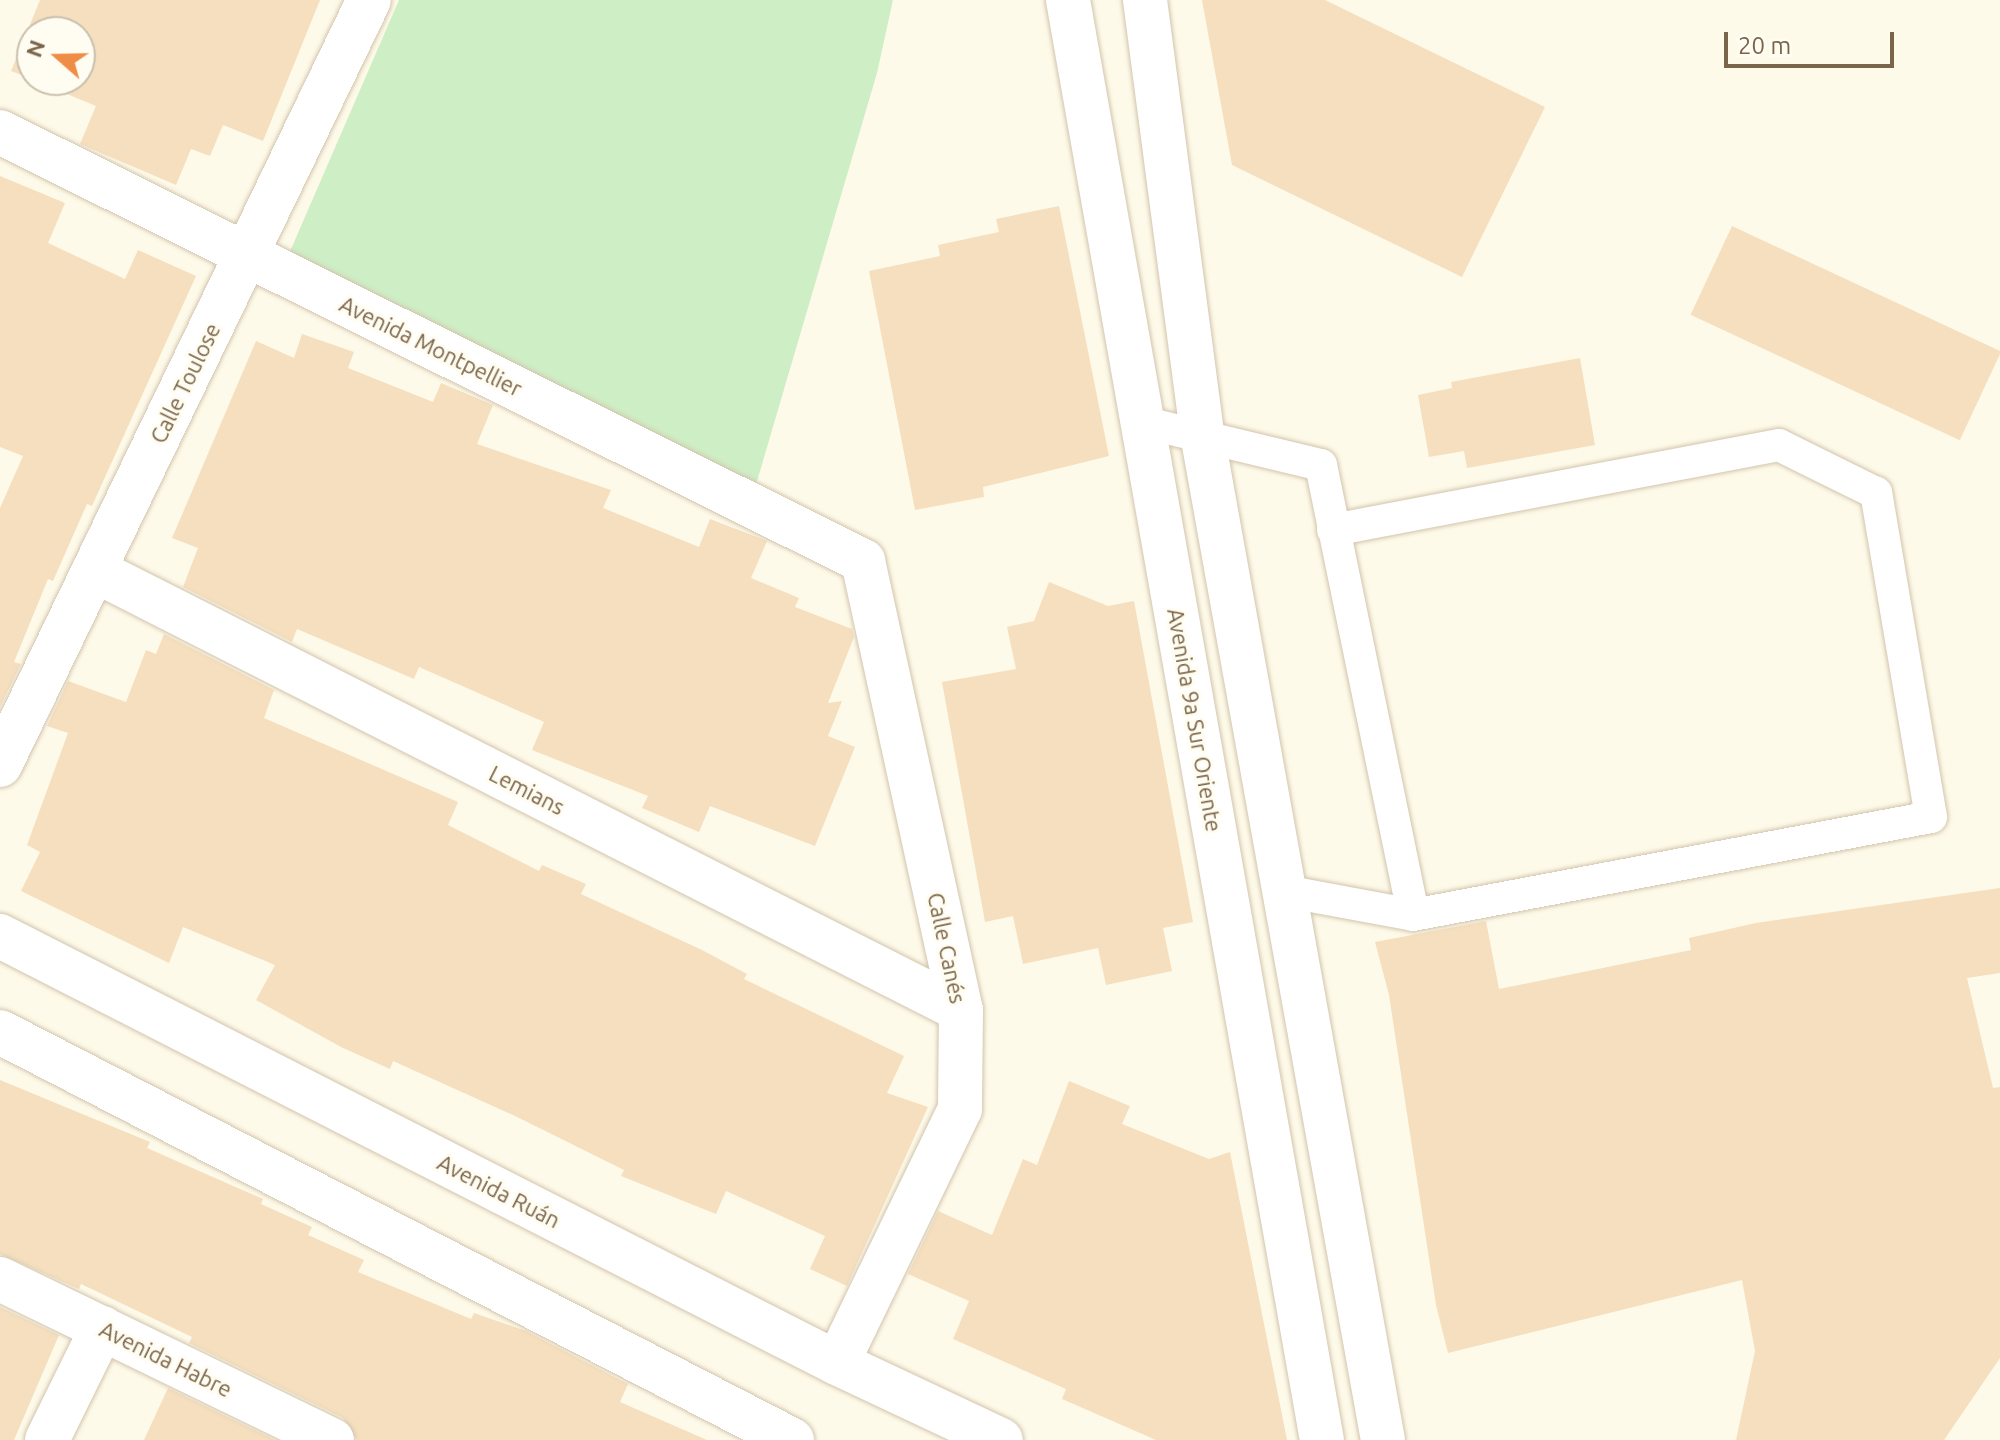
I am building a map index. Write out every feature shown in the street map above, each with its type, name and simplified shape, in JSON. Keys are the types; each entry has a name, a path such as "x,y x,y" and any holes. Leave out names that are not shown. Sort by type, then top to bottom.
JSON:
{"street":[{"name":"Calle Toulose","path":"0,765 369,0"},
{"name":"Avenida 9a Sur Oriente","path":"1068,0 1322,1440"},
{"path":"1145,0 1203,439 1383,1440"},
{"name":"Avenida Montpellier","path":"0,132 863,561"},
{"name":"Calle Canés","path":"837,1363 960,1109 961,1010 863,561"},
{"name":"Lemians","path":"94,570 961,1010"},
{"name":"Avenida Ruán","path":"0,936 837,1363 1001,1440"},
{"path":"0,1032 792,1440"},
{"name":"Avenida Habre","path":"0,1279 332,1440"},
{"path":"47,1440 102,1328"}],"lane":[{"path":"1142,422 1321,465 1413,915"},
{"path":"1284,891 1413,915 1931,817 1876,493 1779,445 1333,530"}],"green space":[{"path":"399,0 893,0 877,73 750,505 285,263"}],"building":[{"path":"40,0 320,0 263,141 223,125 210,156 191,149 176,185 80,144 96,106 72,96 96,96 96,16 33,16"},
{"path":"1202,0 1325,0 1545,107 1462,277 1232,165"},
{"path":"0,176 65,203 48,243 125,279 138,250 196,276 92,506 87,504 53,581 48,579 14,662 21,664 0,707 0,508 23,456 0,447"},
{"path":"1059,206 1109,456 983,487 984,497 915,510 869,271 940,256 938,245 999,232 996,219"},
{"path":"1732,226 2000,351 1960,440 1691,315"},
{"path":"302,334 354,352 348,368 433,402 441,383 493,405 477,444 611,490 603,508 699,547 710,519 767,541 751,578 799,598 795,607 852,629 854,637 828,703 842,701 828,736 855,747 815,846 710,806 699,832 642,808 648,796 532,750 544,722 419,667 414,679 297,629 292,642 183,587 198,548 172,538 256,341 294,358"},
{"path":"1580,358 1595,445 1467,468 1464,451 1429,457 1418,395 1452,388 1451,382"},
{"path":"1049,582 1108,606 1134,601 1193,922 1163,928 1172,971 1106,985 1098,948 1023,964 1013,916 985,922 942,682 1016,669 1007,627 1034,621"},
{"path":"164,634 274,690 264,718 458,802 448,825 539,871 542,865 586,884 581,894 702,950 747,974 744,979 904,1056 887,1093 928,1107 847,1286 810,1269 825,1236 726,1191 716,1214 621,1176 624,1170 513,1115 393,1061 390,1069 341,1047 256,1000 275,965 183,927 169,963 21,891 40,852 27,845 68,733 47,726 68,681 126,702 146,650 156,654"},
{"path":"2000,888 2000,973 1967,978 1993,1088 2000,1087 2000,1358 1944,1440 1736,1440 1755,1351 1742,1280 1448,1353 1436,1305 1389,995 1375,942 1486,921 1499,989 1691,950 1689,938 1756,923"},
{"path":"0,1080 150,1142 147,1148 263,1199 261,1204 312,1227 308,1235 364,1260 358,1272 471,1319 474,1313 526,1331 628,1384 620,1402 707,1440 357,1440 343,1418 189,1343 192,1337 81,1284 79,1289 0,1254"},
{"path":"1069,1081 1130,1106 1122,1124 1209,1159 1230,1152 1287,1440 1156,1440 1062,1399 1066,1389 953,1339 969,1301 908,1274 938,1211 992,1235 1023,1159 1037,1165"},
{"path":"0,1307 59,1335 14,1440 0,1440"},
{"path":"168,1388 275,1440 144,1440"}]}
